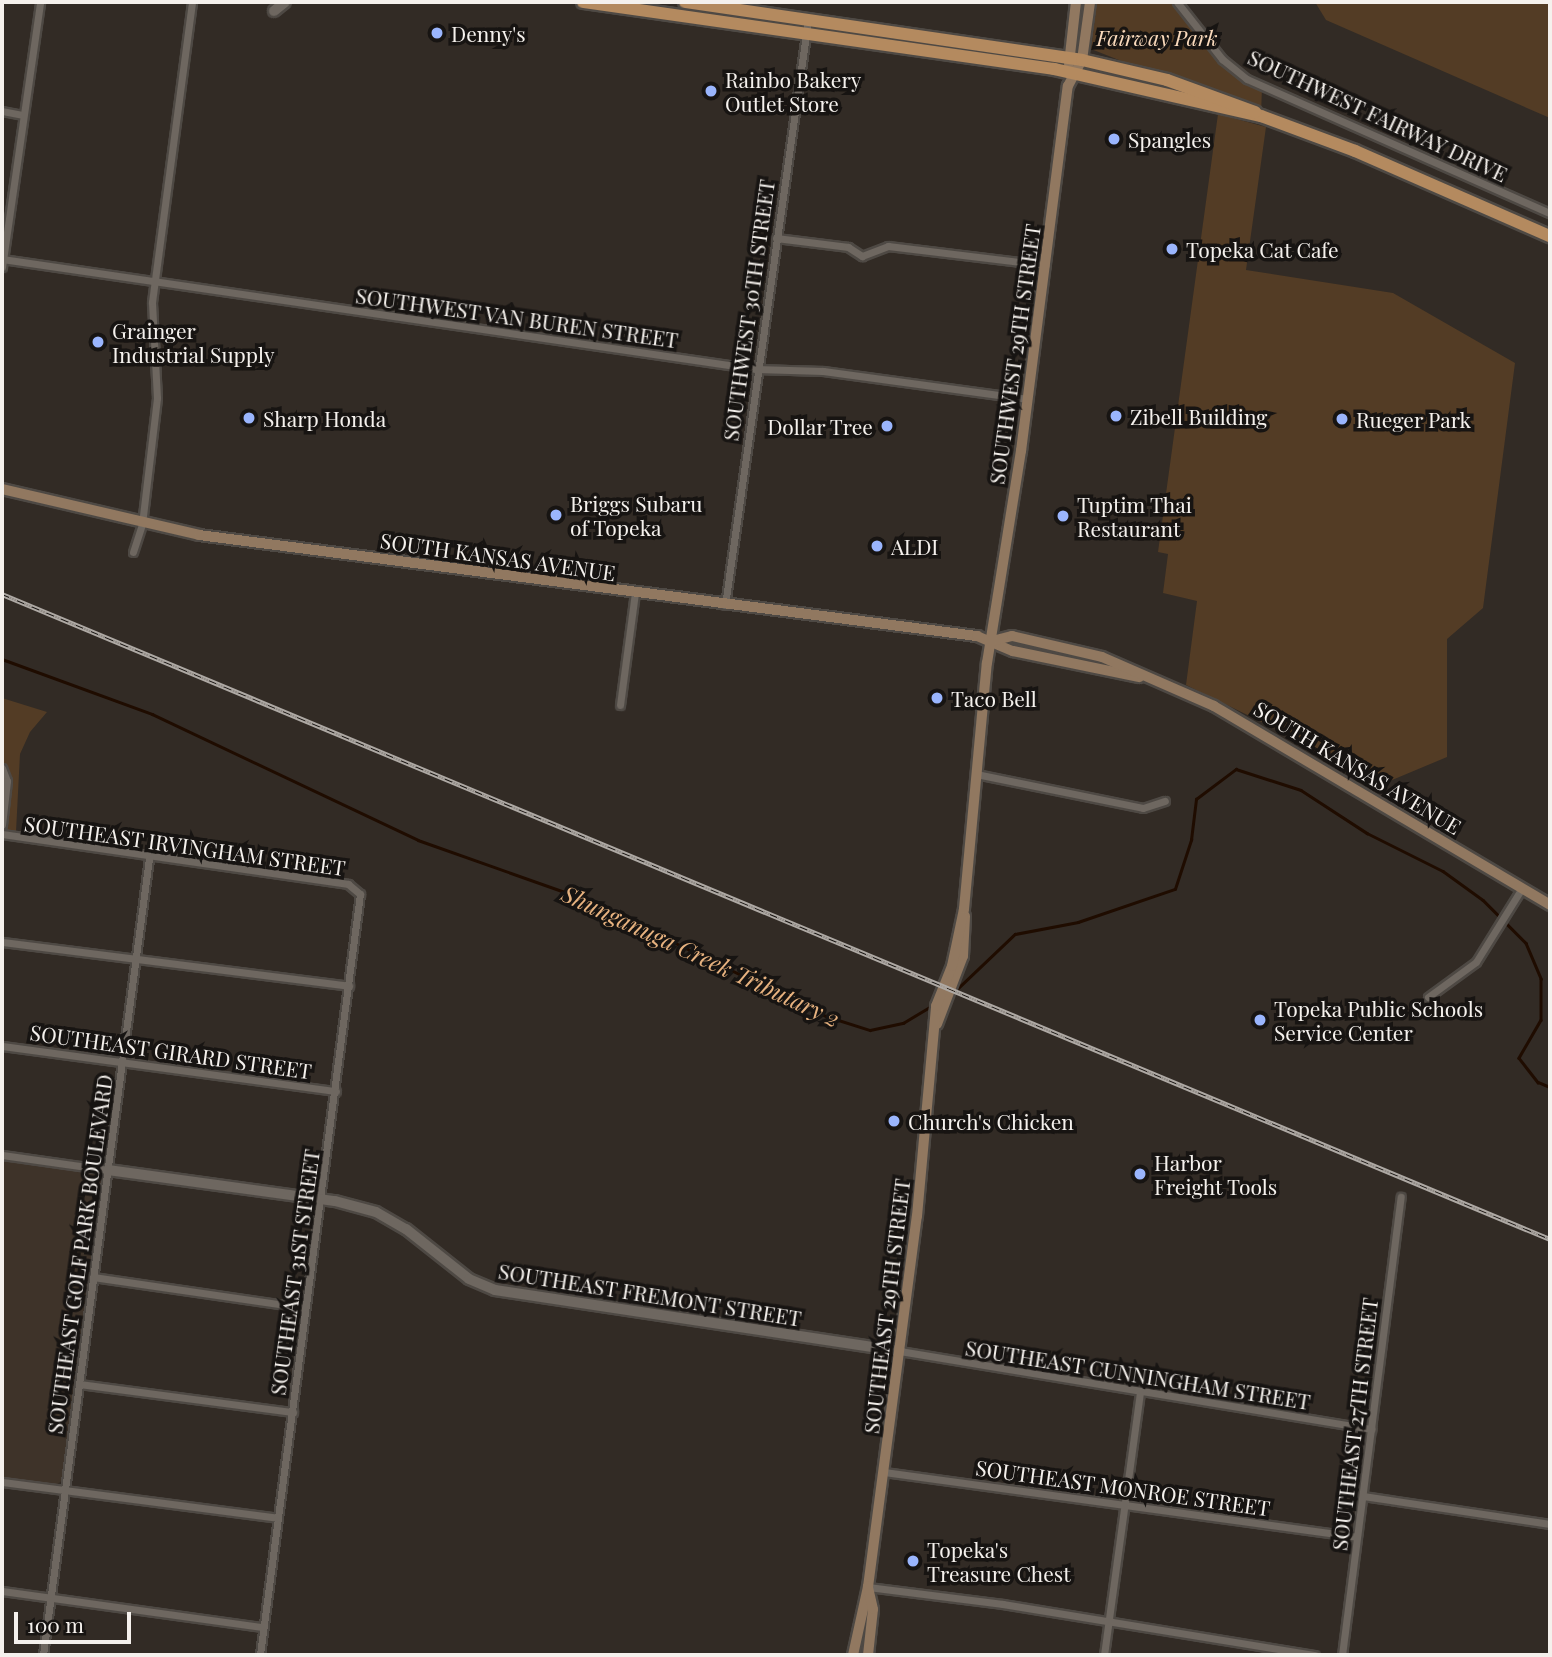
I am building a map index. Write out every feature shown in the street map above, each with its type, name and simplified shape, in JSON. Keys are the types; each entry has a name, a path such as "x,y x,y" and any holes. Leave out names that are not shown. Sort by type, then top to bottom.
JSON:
{"main road":[{"path":"583,2 1072,73 1261,116 1355,150 1550,236"},
{"path":"693,2 1068,57 1167,80 1244,106 1261,116"},
{"name":"SOUTHWEST 29TH STREET","path":"992,640 1072,73 1068,57 1076,2"},
{"name":"SOUTHWEST 29TH STREET","path":"1072,73 1082,60 1090,2"},
{"name":"SOUTH KANSAS AVENUE","path":"2,489 142,524 725,606 992,640 1013,651 1139,677 1241,720 1550,905"},
{"name":"SOUTHEAST 29TH STREET","path":"853,1655 860,1607 868,1587 924,1167 936,1006 952,966 964,909 992,640"},
{"name":"SOUTHEAST 29TH STREET","path":"867,1655 873,1609 868,1587"}],"street":[{"path":"2,262 40,2"},
{"path":"133,552 142,524 159,382 152,320 155,281 192,2"},
{"path":"274,11 285,2"},
{"path":"693,2 693,18"},
{"name":"SOUTHWEST FAIRWAY DRIVE","path":"1177,2 1222,59 1247,79 1550,213"},
{"name":"SOUTHWEST 30TH STREET","path":"725,606 756,369 808,20"},
{"path":"2,111 23,115"},
{"path":"776,238 848,247 862,256 888,246 1046,265"},
{"name":"SOUTHWEST VAN BUREN STREET","path":"2,262 155,281 756,369 823,371 1028,399"},
{"path":"620,705 635,593"},
{"path":"2,768 7,781 2,825"},
{"path":"976,774 1143,808 1165,801"},
{"name":"SOUTHEAST IRVINGHAM STREET","path":"2,834 149,858 348,884 360,894"},
{"name":"SOUTHEAST GOLF PARK BOULEVARD","path":"43,1655 149,858"},
{"path":"1427,997 1465,972 1485,950 1522,888"},
{"name":"SOUTHEAST 31ST STREET","path":"260,1655 360,894"},
{"path":"2,942 349,986"},
{"name":"SOUTHEAST GIRARD STREET","path":"2,1046 336,1091"},
{"name":"SOUTHEAST FREMONT STREET","path":"2,1155 321,1199 391,1219 469,1279 495,1290 900,1351"},
{"name":"SOUTHEAST 27TH STREET","path":"1342,1655 1401,1196"},
{"path":"93,1277 304,1308"},
{"name":"SOUTHEAST CUNNINGHAM STREET","path":"900,1351 1372,1429"},
{"path":"79,1384 293,1412"},
{"path":"1104,1655 1140,1392"},
{"name":"SOUTHEAST MONROE STREET","path":"884,1472 1357,1537"},
{"path":"2,1482 278,1518"},
{"path":"1363,1496 1550,1524"},
{"path":"868,1587 1110,1621 1315,1655"},
{"path":"2,1591 263,1627"}],"shaded area":[{"path":"2,1158 102,1175 63,1480 56,1485 2,1477"}],"green space":[{"name":"Fairway Park","path":"1097,2 1178,2 1222,59 1262,87 1261,116 1091,49"},
{"path":"1315,2 1550,2 1550,118 1326,20"},
{"name":"Rueger Park","path":"1218,114 1266,127 1246,270 1393,293 1515,363 1483,608 1447,639 1447,757 1373,788 1280,731 1186,685 1197,601 1163,593 1168,554 1158,552"},
{"path":"2,698 47,712 30,732 20,754 16,832 2,831"}],"waterway":[{"name":"Shunganuga Creek Tributary 2","path":"2,659 152,714 418,840 585,899 826,1016 870,1030 903,1023 933,1005"},
{"name":"Shunganuga Creek Tributary 2","path":"954,992 1015,934 1078,922 1175,889 1191,840 1196,799 1236,769 1301,790 1367,833 1443,871 1483,900 1526,943 1541,979 1541,1020 1519,1058 1538,1082 1550,1087"}],"railway":[{"path":"2,594 1550,1239"}],"place":[{"name":"Denny's","path":"437,33"},
{"name":"Rainbo Bakery Outlet Store","path":"711,91"},
{"name":"Spangles","path":"1114,139"},
{"name":"Topeka Cat Cafe","path":"1172,249"},
{"name":"Grainger Industrial Supply","path":"98,342"},
{"name":"Zibell Building","path":"1116,416"},
{"name":"Sharp Honda","path":"249,418"},
{"name":"Rueger Park","path":"1342,419"},
{"name":"Dollar Tree","path":"887,426"},
{"name":"Briggs Subaru of Topeka","path":"556,515"},
{"name":"Tuptim Thai Restaurant","path":"1063,516"},
{"name":"ALDI","path":"877,546"},
{"name":"Taco Bell","path":"937,698"},
{"name":"Topeka Public Schools Service Center","path":"1260,1020"},
{"name":"Church's Chicken","path":"894,1121"},
{"name":"Harbor Freight Tools","path":"1140,1174"},
{"name":"Topeka's Treasure Chest","path":"913,1561"}]}
